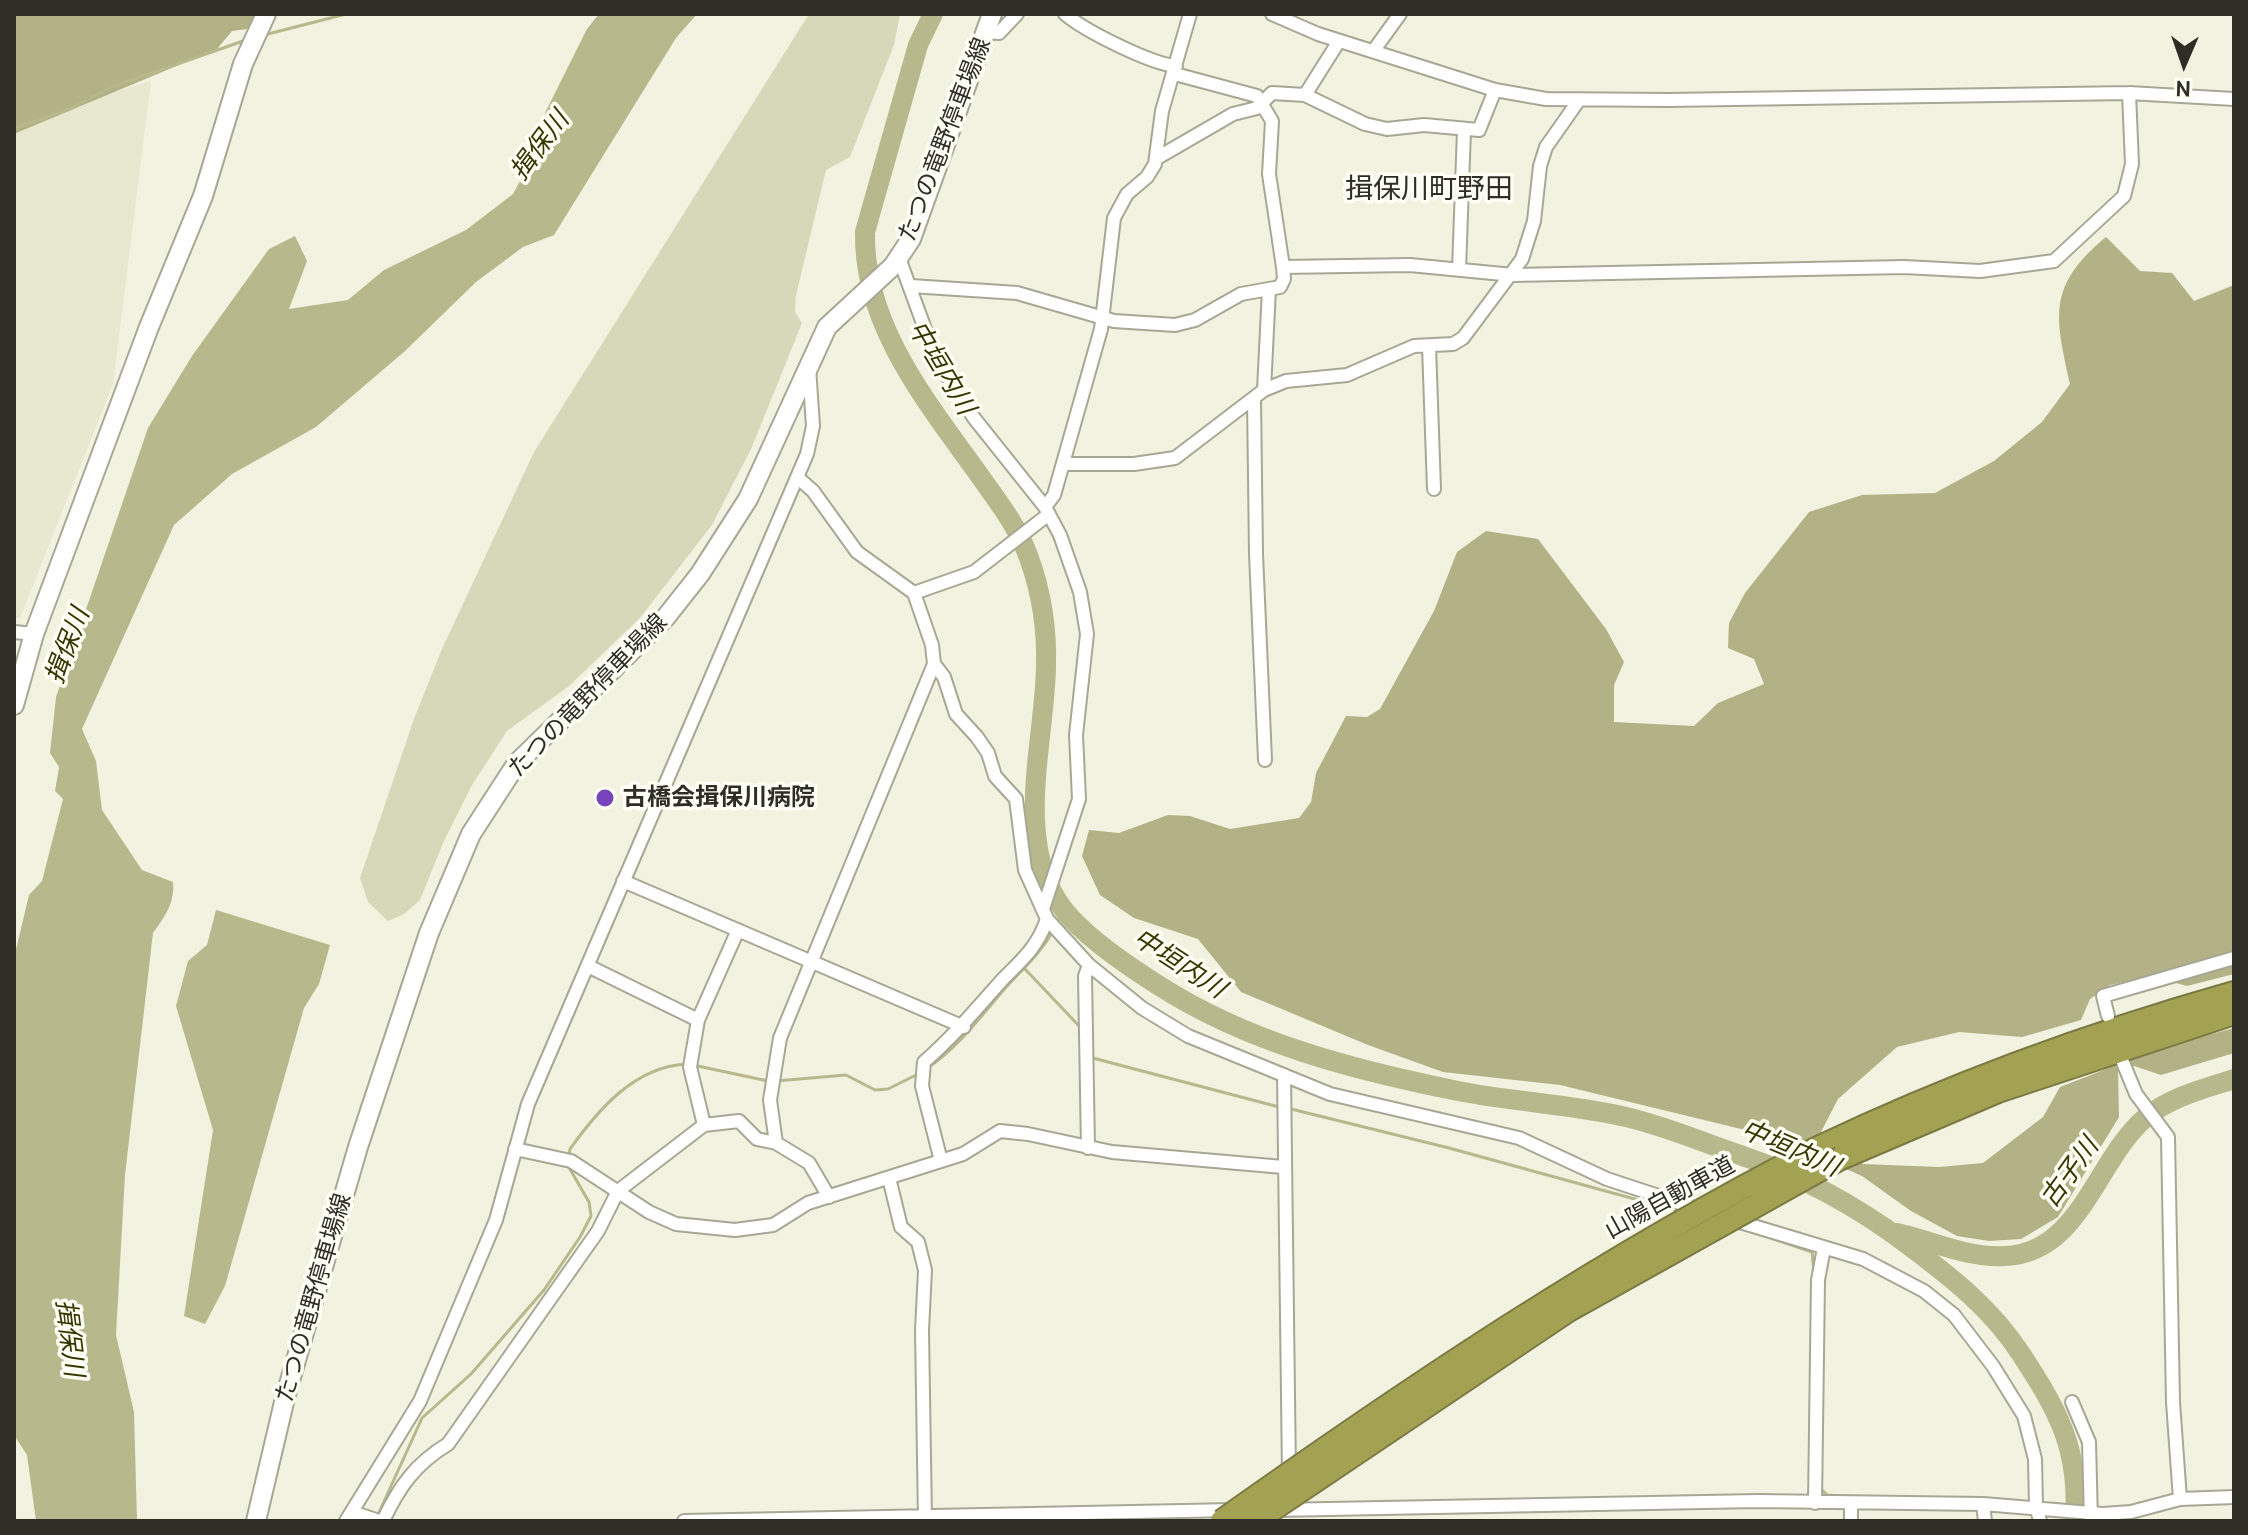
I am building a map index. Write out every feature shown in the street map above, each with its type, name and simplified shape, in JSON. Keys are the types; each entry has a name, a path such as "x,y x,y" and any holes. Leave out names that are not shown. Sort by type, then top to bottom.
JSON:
{"highway":[{"name":"山陽自動車道","path":"1222,1521 1443,1366 1543,1302 1719,1198 1816,1149 1990,1071 2085,1038 2234,993"},
{"name":"山陽自動車道","path":"1256,1517 1567,1311 1841,1158 1998,1091 2234,1013"}],"main road":[{"path":"14,705 34,634 149,327 203,196 243,64 266,14"},
{"name":"たつの竜野停車場線","path":"256,1521 285,1398 358,1147 429,933 471,834 517,763 666,617 725,540 779,439 827,327 896,262 911,239 928,200 989,23"}],"street":[{"path":"989,23 999,33 1017,14"},
{"path":"911,286 1017,293 1065,305 1103,319 1175,325 1195,320 1241,294 1280,287 1284,279 1283,267 1269,174 1272,121 1257,96 1155,62 1078,26 1065,14"},
{"path":"914,593 948,584 999,555 1046,512 1054,495 1103,319 1114,218 1119,205 1147,177 1157,158 1159,125 1190,14"},
{"path":"1272,14 1339,41 1495,90 1579,100 2129,93 2234,99"},
{"path":"1374,50 1400,14"},
{"path":"1305,95 1339,41"},
{"path":"1157,158 1179,148 1220,121 1257,108 1272,93 1305,95 1365,124 1387,129 1424,125 1479,130 1495,90"},
{"path":"1283,267 1410,265 1513,275 1904,267 1980,271 2054,261 2124,196 2132,164 2129,93"},
{"path":"1063,464 1134,464 1175,458 1259,395 1286,381 1347,375 1397,352 1453,344 1463,338 1513,275 1534,221 1540,166 1546,147 1579,100"},
{"path":"1459,270 1464,130"},
{"path":"896,262 911,286 928,342 950,383 1046,512 1080,592 1087,634 1076,735 1079,799 1045,911 1040,939 1026,959 1004,979 922,1072 941,1161"},
{"path":"1265,760 1256,554 1259,395 1269,289"},
{"path":"1429,346 1434,489"},
{"path":"809,363 814,391 813,426 797,477 528,1104 496,1220 420,1401 349,1517 381,1521 400,1484 428,1456 448,1444 598,1231 618,1191 704,1125 739,1121 757,1139 776,1143 809,1163 829,1197"},
{"path":"776,1143 772,1081 780,1038 934,664 932,645 914,593 857,552 813,491 797,477"},
{"path":"14,632 34,634"},
{"path":"934,664 944,677 956,714 977,737 988,753 995,776 1016,799 1025,870 1045,911 1089,965 1168,1025 1284,1075 1359,1103 1519,1138 1607,1179 1824,1248 1886,1270 1924,1291 1954,1315 1993,1366 2024,1416 2035,1459 2039,1512"},
{"path":"623,881 964,1027"},
{"path":"704,1125 691,1064 698,1020 738,930"},
{"path":"2108,1016 2103,996 2234,958"},
{"path":"1088,1148 1085,976 1089,965"},
{"path":"588,966 698,1020"},
{"path":"2122,1060 2142,1104 2164,1128 2168,1137 2173,1402 2180,1499"},
{"path":"1284,1075 1290,1515"},
{"path":"515,1149 568,1160 676,1224 735,1230 773,1225 808,1203 982,1146 1000,1131 1088,1148 1283,1167"},
{"path":"889,1178 901,1227 918,1242 925,1270 922,1330 925,1519"},
{"path":"1815,1503 1818,1280 1824,1248"},
{"path":"2072,1402 2089,1442 2090,1516"},
{"path":"684,1521 1256,1517 1815,1503 1983,1504 2090,1516 2131,1512 2180,1499 2234,1497"},
{"path":"1851,1504 1851,1521"},
{"path":"1983,1504 1985,1521"}],"shaded area":[{"path":"14,14 256,14 247,29 232,31 217,49 14,134"},
{"path":"809,14 900,14 894,45 850,157 826,170 796,295 795,312 802,323 752,447 712,525 640,618 569,686 507,731 472,785 443,843 420,900 404,914 388,921 368,902 360,878 414,719 442,649 534,452"},
{"path":"151,81 113,384 20,618 14,618 14,134 111,93"},
{"path":"2106,237 2140,271 2172,273 2194,301 2234,285 2234,974 2187,986 2150,976 2110,985 2090,999 2081,1020 2022,1037 1959,1032 1897,1047 1838,1099 1821,1132 1863,1164 1939,1167 1983,1163 2043,1117 2060,1087 2160,1048 2234,1028 2234,1053 2161,1075 2134,1066 2118,1072 2119,1117 2058,1217 2021,1239 1989,1241 1957,1236 1911,1211 1862,1176 1774,1137 1560,1085 1443,1072 1368,1045 1241,992 1198,939 1134,918 1100,895 1082,856 1089,830 1119,833 1168,815 1190,816 1230,829 1299,818 1311,802 1316,773 1346,716 1367,717 1380,709 1434,611 1457,552 1486,531 1538,539 1606,629 1624,662 1614,685 1614,722 1694,726 1718,703 1764,684 1754,659 1728,648 1729,623 1745,593 1809,512 1862,495 1935,493 1994,461 2042,422 2070,384 2059,320 2065,287 2073,271"}],"water":[{"name":"揖保川","path":"599,14 697,14 676,38 554,235 523,247 476,282 405,351 316,427 232,474 174,525 82,729 96,761 102,810 142,870 173,882 168,909 153,933 125,1175 116,1335 134,1412 137,1521 36,1521 27,1455 14,1435 14,958 29,895 42,881 63,799 55,791 59,767 50,753 56,697 148,428 192,356 269,249 295,236 307,261 289,309 348,300 384,270 466,230 513,194 548,130 545,113 587,29"},
{"path":"216,910 330,945 319,984 304,1008 225,1286 205,1324 184,1316 213,1130 176,1006 188,961 207,945"}],"waterway":[{"path":"264,35 346,14"},
{"name":"中垣内川","path":"933,14 918,45 865,232 867,266 874,298 901,360 1013,524 1037,584 1046,652 1035,824 1039,855 1048,884 1064,910 1096,941 1158,985 1228,1023 1265,1038 1341,1064 1419,1083 1641,1121 1763,1163 1847,1204 1954,1281 2009,1337 2046,1395 2064,1433 2074,1473 2075,1521"},
{"path":"14,128 70,109 109,88 246,40"},
{"path":"1056,924 1064,910"},
{"path":"926,1069 966,1034 1053,931"},
{"path":"1025,969 1081,1028"},
{"path":"1089,1057 1279,1107"},
{"path":"569,1157 570,1149 581,1134 619,1093 650,1073 686,1064"},
{"path":"693,1065 768,1081"},
{"path":"776,1081 846,1075 875,1090 888,1089 920,1073"},
{"name":"古子川","path":"1897,1233 1991,1256 2031,1251 2052,1239 2069,1222 2127,1137 2144,1119 2176,1099 2234,1079"},
{"path":"1287,1108 1449,1148 1682,1212"},
{"path":"377,1517 422,1418 471,1374 544,1290 580,1237 591,1216 589,1202 567,1164"},
{"path":"1762,1235 1812,1252 1814,1271"},
{"path":"1821,1481 1821,1489 1827,1495 1856,1497"}],"place":[{"name":"古橋会揖保川病院","path":"605,798"}],"district":[{"name":"揖保川町野田","path":"1429,190"}]}
